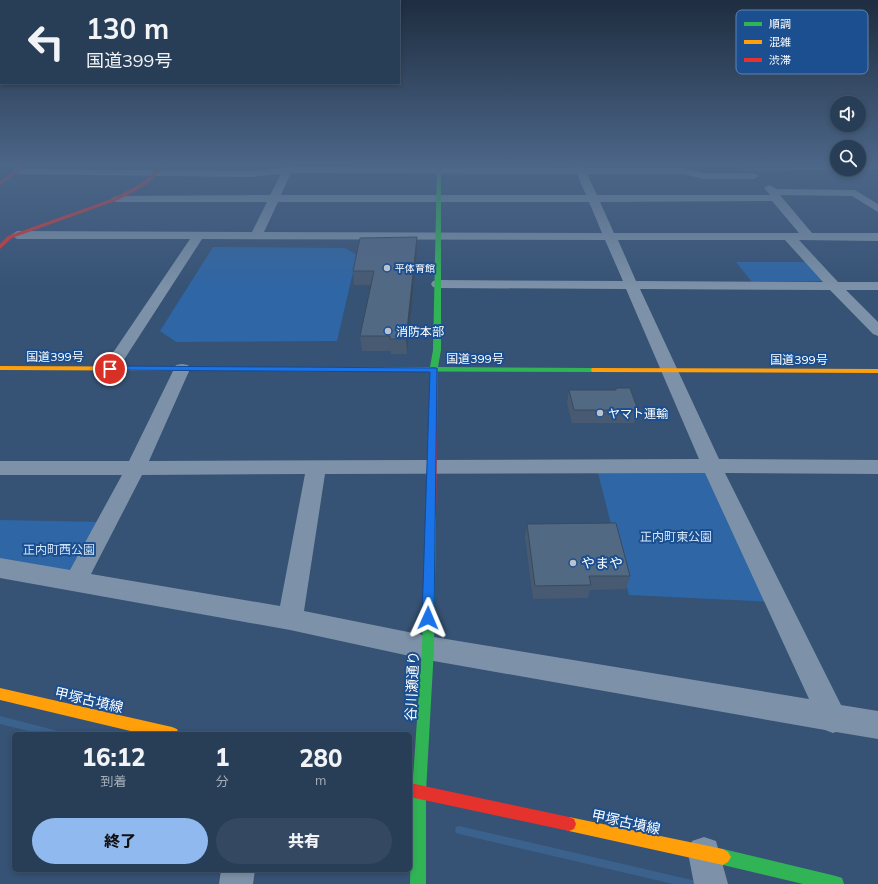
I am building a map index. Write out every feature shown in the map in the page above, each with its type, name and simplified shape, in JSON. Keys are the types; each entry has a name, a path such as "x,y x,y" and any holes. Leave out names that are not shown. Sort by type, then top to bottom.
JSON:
{"main road":[{"path":"0,246 9,237 96,206"},
{"name":"谷川瀬通り","path":"418,884 419,792 428,648 431,467 434,369 437,350 440,206"},
{"name":"国道399号","path":"0,368 878,371"},
{"name":"甲塚古墳線","path":"0,694 163,732"},
{"name":"甲塚古墳線","path":"412,790 708,872 836,884"}],"street":[{"path":"256,236 271,206"},
{"path":"597,206 712,466 833,719"},
{"path":"784,206 808,236"},
{"path":"110,369 198,236"},
{"path":"788,236 878,331"},
{"path":"9,237 878,237"},
{"path":"438,284 878,286"},
{"path":"76,581 135,469 182,369"},
{"path":"290,619 316,467"},
{"path":"0,468 878,467"},
{"path":"0,568 290,619 428,648 833,719 878,725"},
{"path":"236,884 238,872"}],"green space":[{"path":"213,247 345,248 357,255 337,341 176,342 160,331"},
{"path":"736,262 807,262 825,280 752,282"},
{"name":"正内町東公園","path":"711,467 774,602 629,595 597,469"},
{"name":"正内町西公園","path":"0,520 104,522 75,580 0,567"}],"building":[{"path":"417,237 406,339 390,339 390,336 360,336 374,271 353,271 360,238"},
{"path":"616,388 630,388 638,410 574,410 569,390 616,390"},
{"name":"やまや","path":"616,523 630,576 589,576 591,585 535,586 527,524"}],"waterway":[{"path":"0,720 46,732"},
{"path":"459,830 692,884"}],"traffic: fast":[{"path":"434,369 437,350 439,206"},
{"path":"234,369 595,370"},
{"path":"418,884 419,792 428,648 431,515"},
{"path":"723,857 836,884"}],"traffic: slow":[{"path":"0,368 234,369"},
{"path":"595,370 878,371"},
{"path":"0,694 163,732"},
{"path":"569,824 723,857"}],"traffic: jam":[{"path":"0,247 10,237 96,206"},
{"path":"431,515 434,369"},
{"path":"412,790 569,824"}],"place":[{"name":"平体育館","path":"387,268"},
{"name":"消防本部","path":"388,331"},
{"name":"ヤマト運輸","path":"600,413"},
{"name":"やまや","path":"573,563"}],"route":[{"path":"110,369 434,369 428,618"}]}
